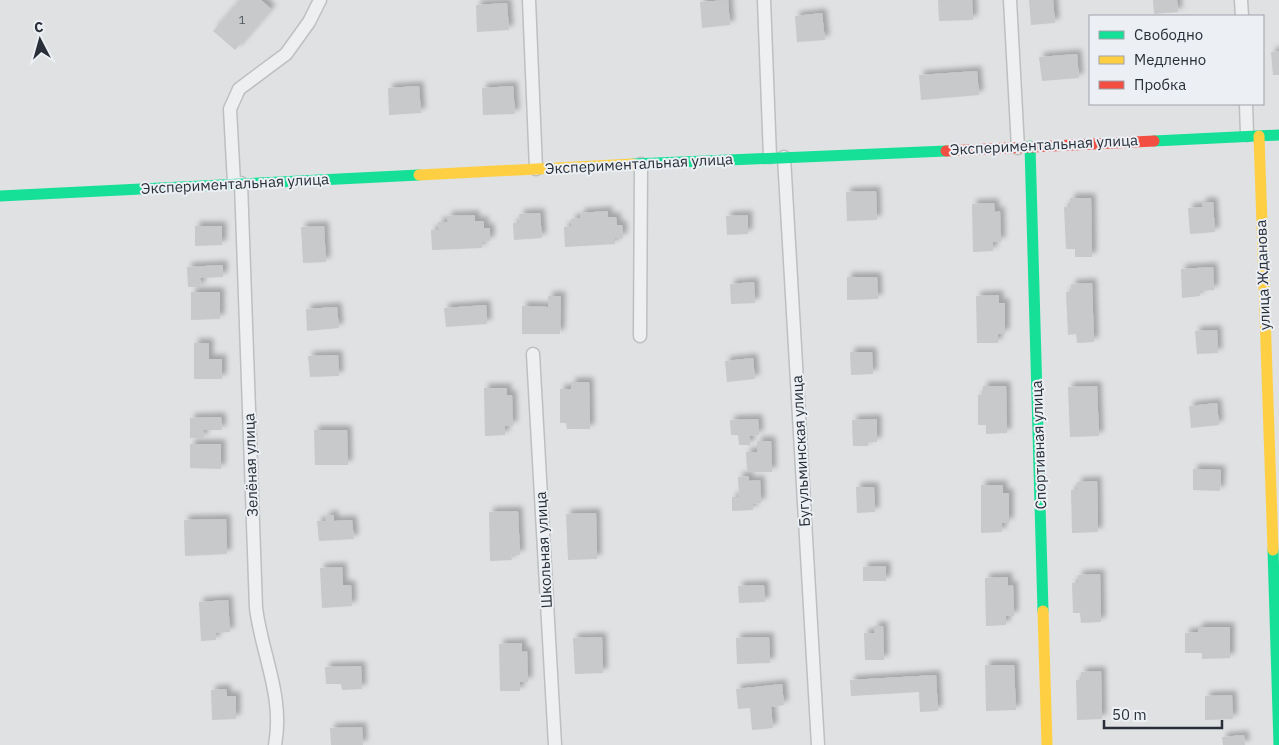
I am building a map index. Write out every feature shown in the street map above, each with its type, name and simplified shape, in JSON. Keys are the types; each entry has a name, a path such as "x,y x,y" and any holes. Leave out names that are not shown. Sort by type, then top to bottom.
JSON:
{"street":[{"name":"Зелёная улица","path":"275,745 278,716 275,690 259,632 256,608 237,183 230,109 239,89 286,54 309,22 320,0"},
{"path":"529,0 536,169"},
{"path":"764,0 770,157"},
{"path":"1010,0 1024,147"},
{"path":"1241,0 1242,15"},
{"path":"1246,105 1253,135"},
{"name":"улица Жданова","path":"1253,135 1279,745"},
{"name":"Экспериментальная улица","path":"0,196 784,156 1279,135"},
{"name":"Спортивная улица","path":"1024,147 1047,745"},
{"name":"Бугульминская улица","path":"784,156 818,745"},
{"path":"640,336 641,164"},
{"name":"Школьная улица","path":"533,354 555,745"}],"building":[{"path":"240,0 261,0 271,9 235,50 213,31"},
{"path":"728,0 730,25 702,28 700,2"},
{"path":"938,0 972,0 973,20 939,21"},
{"path":"1029,0 1053,0 1055,23 1031,25"},
{"path":"1153,0 1177,0 1178,12 1154,14"},
{"path":"507,3 509,30 477,32 476,5"},
{"path":"822,13 825,40 797,42 795,16"},
{"path":"1279,51 1279,75 1273,75 1271,52"},
{"path":"1077,54 1079,78 1042,81 1039,57"},
{"path":"977,71 979,95 921,100 919,75"},
{"path":"419,86 421,113 389,115 388,88"},
{"path":"513,86 515,114 483,115 482,88"},
{"path":"876,191 877,220 847,221 846,192"},
{"path":"1070,198 1091,198 1092,257 1075,257 1075,249 1066,249 1064,207 1070,207"},
{"path":"1202,202 1213,202 1215,232 1190,234 1188,208 1202,207"},
{"path":"994,203 995,212 1000,211 1001,242 993,242 993,251 973,252 972,204"},
{"path":"608,211 608,217 616,217 617,225 622,225 623,238 615,238 615,244 565,247 564,227 572,226 571,219 580,218 580,213"},
{"path":"540,213 542,238 514,240 513,223 520,223 519,214"},
{"path":"475,215 475,221 484,221 484,228 490,228 490,241 482,242 482,248 432,250 431,230 439,230 438,222 448,222 447,216"},
{"path":"748,215 748,234 727,235 726,216"},
{"path":"195,226 222,226 222,245 195,246"},
{"path":"324,226 326,262 303,263 301,227"},
{"path":"223,265 223,277 200,278 201,287 188,287 187,267"},
{"path":"1213,267 1214,290 1200,291 1200,296 1182,298 1181,269"},
{"path":"847,277 877,277 878,299 847,300"},
{"path":"754,282 755,303 731,304 730,284"},
{"path":"1092,283 1094,342 1077,343 1076,334 1068,335 1066,292 1072,292 1071,284"},
{"path":"191,292 220,292 220,319 191,320"},
{"path":"999,295 999,303 1005,303 1005,334 998,334 998,343 977,343 976,296"},
{"path":"548,296 561,296 560,334 522,334 522,306 548,307"},
{"path":"486,305 487,324 446,327 444,308"},
{"path":"337,307 339,328 307,331 306,309"},
{"path":"1217,330 1218,353 1197,354 1195,331"},
{"path":"194,343 209,343 209,359 222,359 222,379 194,379"},
{"path":"850,352 872,352 873,374 851,375"},
{"path":"338,355 339,376 310,377 308,356"},
{"path":"753,358 755,379 727,382 725,361"},
{"path":"571,382 589,382 590,429 567,429 566,423 560,423 560,389 571,389"},
{"path":"983,386 1006,386 1007,433 986,434 986,425 978,425 978,395 983,394"},
{"path":"1097,386 1099,436 1070,437 1068,387"},
{"path":"484,388 507,388 507,395 512,395 513,426 505,426 505,435 485,436"},
{"path":"1217,403 1219,425 1191,428 1189,406"},
{"path":"221,417 222,430 203,430 204,438 190,438 190,418"},
{"path":"758,419 759,435 750,436 750,445 739,445 738,435 731,435 730,420"},
{"path":"877,419 877,442 868,442 868,446 853,446 852,420"},
{"path":"314,430 347,430 348,465 315,465"},
{"path":"757,441 771,441 772,472 747,472 746,452 757,452"},
{"path":"190,444 221,444 221,469 190,468"},
{"path":"1193,469 1221,470 1220,491 1193,490"},
{"path":"749,476 749,481 760,480 761,503 753,504 753,510 732,511 732,497 739,497 738,477"},
{"path":"1097,481 1098,532 1072,533 1071,490 1077,490 1077,482"},
{"path":"981,485 1003,485 1003,493 1009,493 1009,523 1002,523 1002,532 981,533"},
{"path":"856,487 874,487 875,512 857,513"},
{"path":"518,511 520,555 511,555 512,560 490,561 489,512"},
{"path":"596,513 597,559 568,560 566,514"},
{"path":"334,515 334,521 352,520 354,539 319,541 317,521 326,521 325,516"},
{"path":"226,519 227,554 185,556 184,520"},
{"path":"886,566 886,581 863,581 863,567"},
{"path":"342,567 343,585 351,585 352,606 322,608 320,568"},
{"path":"1100,574 1101,622 1081,623 1080,613 1073,613 1072,583 1078,583 1078,575"},
{"path":"1008,577 1008,586 1013,585 1014,616 1006,616 1006,625 986,626 985,578"},
{"path":"764,585 765,602 739,603 738,586"},
{"path":"228,600 230,632 216,633 216,640 201,641 199,602"},
{"path":"874,626 883,626 884,660 865,660 864,633 874,633"},
{"path":"1198,627 1230,627 1230,658 1202,659 1202,653 1185,653 1185,633 1198,632"},
{"path":"602,637 603,673 575,674 573,638"},
{"path":"769,637 770,663 737,664 736,638"},
{"path":"522,643 522,652 527,651 528,682 520,682 520,691 500,691 499,644"},
{"path":"985,665 1014,665 1016,710 986,711"},
{"path":"361,666 362,689 342,690 341,684 326,684 325,667"},
{"path":"1101,671 1102,719 1077,720 1076,680 1081,680 1081,672"},
{"path":"936,675 938,711 920,712 919,692 851,696 850,680"},
{"path":"782,684 784,705 771,707 773,728 752,730 750,708 738,709 736,689"},
{"path":"226,689 227,696 236,696 236,719 212,720 211,690"},
{"path":"1232,695 1233,719 1205,720 1205,696"},
{"path":"362,727 363,745 331,745 330,728"},
{"path":"1244,735 1245,745 1223,745 1222,737"}],"traffic: fast":[{"path":"1154,141 1279,135"},
{"path":"1030,146 1043,611"},
{"path":"633,164 946,151"},
{"path":"0,196 419,175"},
{"path":"1273,550 1279,745"}],"traffic: slow":[{"path":"1259,136 1273,550"},
{"path":"419,175 633,164"},
{"path":"1043,611 1047,745"}],"traffic: jam":[{"path":"946,151 1154,141"}]}
